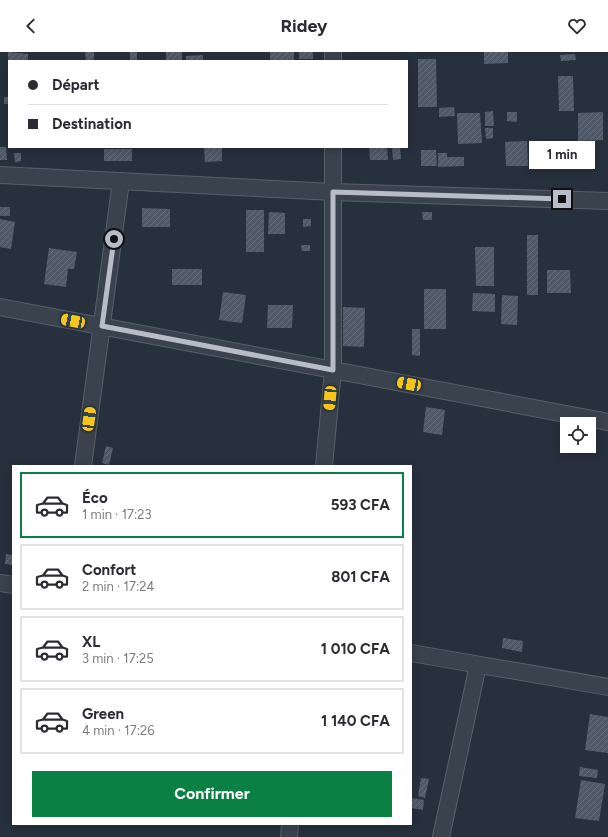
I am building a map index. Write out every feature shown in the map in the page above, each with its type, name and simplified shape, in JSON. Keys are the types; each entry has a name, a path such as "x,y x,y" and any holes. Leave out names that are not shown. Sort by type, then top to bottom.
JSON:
{"street":[{"path":"324,465 333,370 333,148"},
{"path":"0,175 333,192 608,201"},
{"path":"83,465 121,181"},
{"path":"0,307 608,422"},
{"path":"0,583 12,585"},
{"path":"412,653 608,687"},
{"path":"441,837 478,665"},
{"path":"289,837 290,825"}],"building":[{"path":"8,52 28,54 28,60 8,60"},
{"path":"85,52 94,52 94,60 86,60"},
{"path":"130,52 137,52 137,60 130,60"},
{"path":"166,52 182,52 182,60 166,60"},
{"path":"270,52 294,52 294,60 270,60"},
{"path":"299,52 313,52 313,59 299,59"},
{"path":"484,52 508,52 508,63 484,64"},
{"path":"575,54 576,60 561,61 560,55"},
{"path":"203,55 203,60 186,60 186,56"},
{"path":"418,59 436,59 437,107 418,107"},
{"path":"558,76 573,76 574,111 559,111"},
{"path":"4,97 8,97 8,104 4,104"},
{"path":"454,107 455,116 439,117 439,108"},
{"path":"493,111 494,126 485,126 485,112"},
{"path":"507,112 517,112 517,122 507,121"},
{"path":"603,112 603,140 578,141 578,113"},
{"path":"457,113 480,113 482,143 458,144"},
{"path":"485,128 493,128 493,138 486,139"},
{"path":"527,141 528,166 506,166 505,142"},
{"path":"0,147 6,147 7,160 0,160"},
{"path":"204,148 222,148 222,161 205,162"},
{"path":"369,148 387,148 388,160 370,160"},
{"path":"392,148 400,148 401,159 393,160"},
{"path":"104,149 132,149 132,161 104,161"},
{"path":"421,150 436,150 437,166 421,166"},
{"path":"14,153 21,153 21,161 15,162"},
{"path":"438,153 447,153 447,157 464,157 464,166 438,167"},
{"path":"0,207 10,207 10,216 0,216"},
{"path":"142,208 170,209 170,227 142,227"},
{"path":"246,210 264,210 264,252 246,252"},
{"path":"269,212 285,213 285,234 268,234"},
{"path":"422,212 432,212 432,220 423,220"},
{"path":"0,219 15,222 11,249 0,247"},
{"path":"303,219 311,219 311,226 303,227"},
{"path":"527,235 538,235 538,295 527,295"},
{"path":"301,245 310,245 310,251 302,251"},
{"path":"475,247 494,247 494,286 476,286"},
{"path":"49,248 77,252 74,269 68,269 66,287 44,284"},
{"path":"172,269 202,269 202,285 172,285"},
{"path":"547,270 570,270 571,293 547,293"},
{"path":"424,289 446,289 446,329 424,329"},
{"path":"223,292 246,295 242,323 219,320"},
{"path":"473,293 495,294 495,312 472,311"},
{"path":"502,295 518,296 517,325 501,324"},
{"path":"268,305 293,305 292,328 267,328"},
{"path":"343,307 365,308 364,347 343,346"},
{"path":"412,329 420,329 420,356 412,355"},
{"path":"426,407 445,410 442,435 423,432"},
{"path":"106,446 113,448 109,465 102,463"},
{"path":"6,554 12,555 12,565 5,564"},
{"path":"503,638 523,641 522,652 502,648"},
{"path":"590,714 608,717 608,753 585,750"},
{"path":"580,767 598,770 597,778 579,776"},
{"path":"421,778 429,779 425,798 418,796"},
{"path":"581,780 605,784 599,821 575,818"},
{"path":"412,798 424,800 423,810 412,808"}],"route":[{"path":"114,239 102,326 333,370 333,192 562,199"}]}
